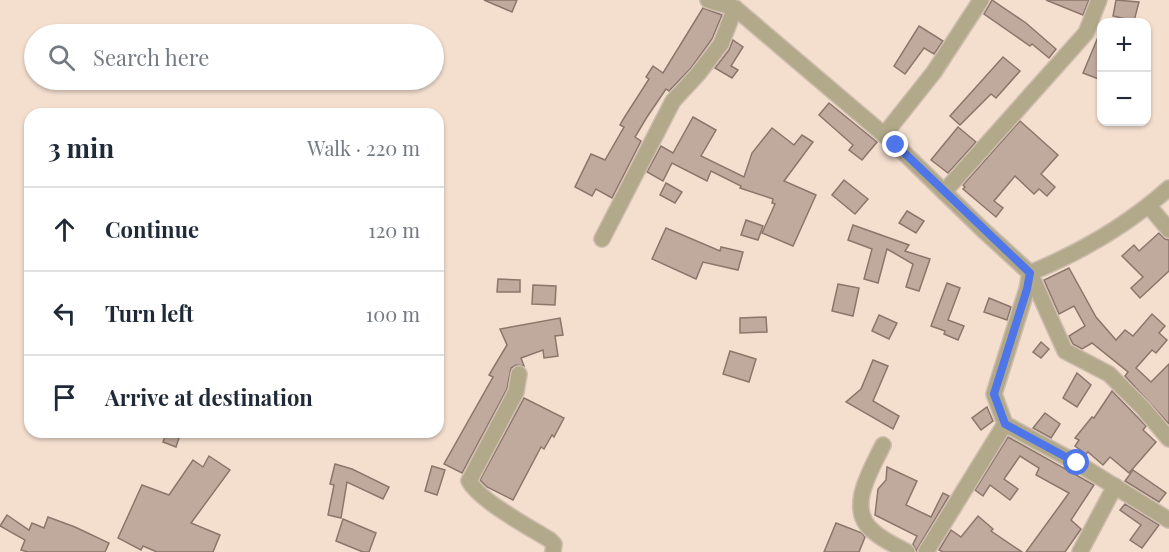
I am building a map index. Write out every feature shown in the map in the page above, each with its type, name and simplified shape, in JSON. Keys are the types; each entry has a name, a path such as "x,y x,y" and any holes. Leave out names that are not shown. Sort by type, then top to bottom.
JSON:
{"street":[{"path":"708,0 735,8 884,135 1030,273 1065,351 1109,374 1142,407 1169,439"},
{"path":"884,135 934,72 981,0"},
{"path":"944,192 1086,33 1099,0"},
{"path":"602,238 673,101 721,44 735,8"},
{"path":"1030,273 1092,244 1149,206 1169,188"},
{"path":"1149,206 1169,231"},
{"path":"1030,273 994,394 1005,424 1077,463 1169,520"},
{"path":"519,374 516,392 469,481 481,495 550,540 554,544 553,552"},
{"path":"926,552 1005,424"},
{"path":"883,445 863,488 860,510 863,521 873,532 907,552"},
{"path":"1080,552 1114,486"}],"building":[{"path":"484,0 517,0 512,12"},
{"path":"992,0 1026,23 1056,49 1049,58 1032,44 1030,46 984,14"},
{"path":"1046,0 1089,0 1083,15"},
{"path":"1116,0 1139,2 1135,18 1113,16"},
{"path":"703,8 722,15 712,39 691,68 669,91 666,89 647,117 635,137 641,141 612,198 596,189 592,196 575,187 591,154 605,160 624,127 620,125 649,79 646,77 653,66 663,73"},
{"path":"919,26 943,41 934,54 924,48 905,74 894,66"},
{"path":"733,40 743,47 731,66 738,70 732,78 715,68 729,50"},
{"path":"1097,40 1097,78 1083,73"},
{"path":"1003,57 1020,71 996,98 991,94 960,125 950,116"},
{"path":"829,103 877,142 862,160 849,150 853,145 819,115"},
{"path":"693,117 716,130 701,156 744,177 752,153 772,128 794,145 802,135 813,142 784,181 816,195 793,246 762,233 775,204 772,203 773,199 740,188 741,186 711,171 707,181 672,163 663,181 647,172 661,146 673,153"},
{"path":"1020,121 1058,155 1041,174 1055,187 1047,196 1039,189 1034,194 1015,176 994,201 1003,208 996,217 963,189 965,187 963,185"},
{"path":"958,127 976,142 948,173 931,160"},
{"path":"844,180 868,199 855,214 832,195"},
{"path":"666,183 682,192 675,203 660,195"},
{"path":"907,211 924,221 916,233 899,223"},
{"path":"746,220 763,226 758,240 741,235"},
{"path":"853,225 909,245 905,251 930,259 919,291 906,287 913,264 887,249 878,283 864,279 872,249 848,240"},
{"path":"666,228 720,251 721,247 743,252 738,270 703,262 696,279 652,259"},
{"path":"1159,233 1169,240 1169,271 1140,298 1131,288 1143,277 1122,256 1134,245 1139,251"},
{"path":"1069,268 1096,317 1116,340 1125,330 1133,336 1152,314 1165,326 1159,333 1167,340 1156,353 1152,350 1136,368 1151,382 1169,364 1169,424 1125,376 1128,372 1092,343 1082,349 1073,344 1069,336 1085,326 1074,306 1059,314 1044,280"},
{"path":"498,279 520,280 520,292 497,292"},
{"path":"947,283 960,288 948,320 964,326 958,340 944,334 945,331 931,326"},
{"path":"838,284 859,288 853,316 832,311"},
{"path":"533,285 556,286 555,305 532,304"},
{"path":"989,298 1011,307 1007,320 984,312"},
{"path":"879,315 897,323 889,339 872,331"},
{"path":"766,317 767,332 740,333 740,318"},
{"path":"560,318 563,335 555,336 558,356 544,358 543,350 521,358 524,366 516,365 511,368 507,389 462,473 444,464 493,377 489,375 507,345 500,329"},
{"path":"1041,342 1049,349 1041,358 1033,352"},
{"path":"730,351 756,359 749,382 723,374"},
{"path":"873,360 888,366 873,401 899,416 893,429 846,402 861,389"},
{"path":"1077,373 1091,385 1077,407 1063,398"},
{"path":"1112,391 1146,426 1143,430 1156,442 1129,473 1110,457 1103,465 1088,452 1086,454 1075,446 1079,440 1075,438 1092,417 1094,418"},
{"path":"524,398 564,418 554,437 552,435 544,449 541,447 513,500 487,487 480,480"},
{"path":"987,407 993,421 981,430 972,418"},
{"path":"1045,413 1060,424 1051,438 1033,428"},
{"path":"1008,437 1094,485 1071,520 1081,529 1065,552 1026,552 1069,493 1036,475 1039,468 1020,456 1004,479 1018,489 1010,500 990,485 983,496 975,490"},
{"path":"165,438 179,438 176,447 163,442"},
{"path":"209,456 230,470 191,523 220,535 213,552 157,552 143,546 141,550 118,538 142,485 169,495 193,460 203,467"},
{"path":"335,464 352,469 389,487 383,499 347,482 341,518 328,515 334,485 330,484"},
{"path":"432,466 445,470 437,495 425,491"},
{"path":"887,467 917,481 906,505 931,517 943,493 949,496 916,551 913,544 917,536 875,515 878,489 886,480"},
{"path":"1133,470 1166,493 1159,502 1125,481"},
{"path":"1125,504 1159,525 1142,548 1130,540 1141,525 1120,510"},
{"path":"7,515 29,530 32,523 44,528 48,517 109,543 105,552 28,552 21,550 25,540 0,526"},
{"path":"978,516 993,529 991,531 1022,552 943,552 939,550 951,530 961,537"},
{"path":"343,519 376,533 369,552 363,552 336,541"},
{"path":"836,523 862,533 865,537 859,552 824,552"}],"route":[{"path":"896,145 1030,273 994,394 1005,424 1077,463"}]}
